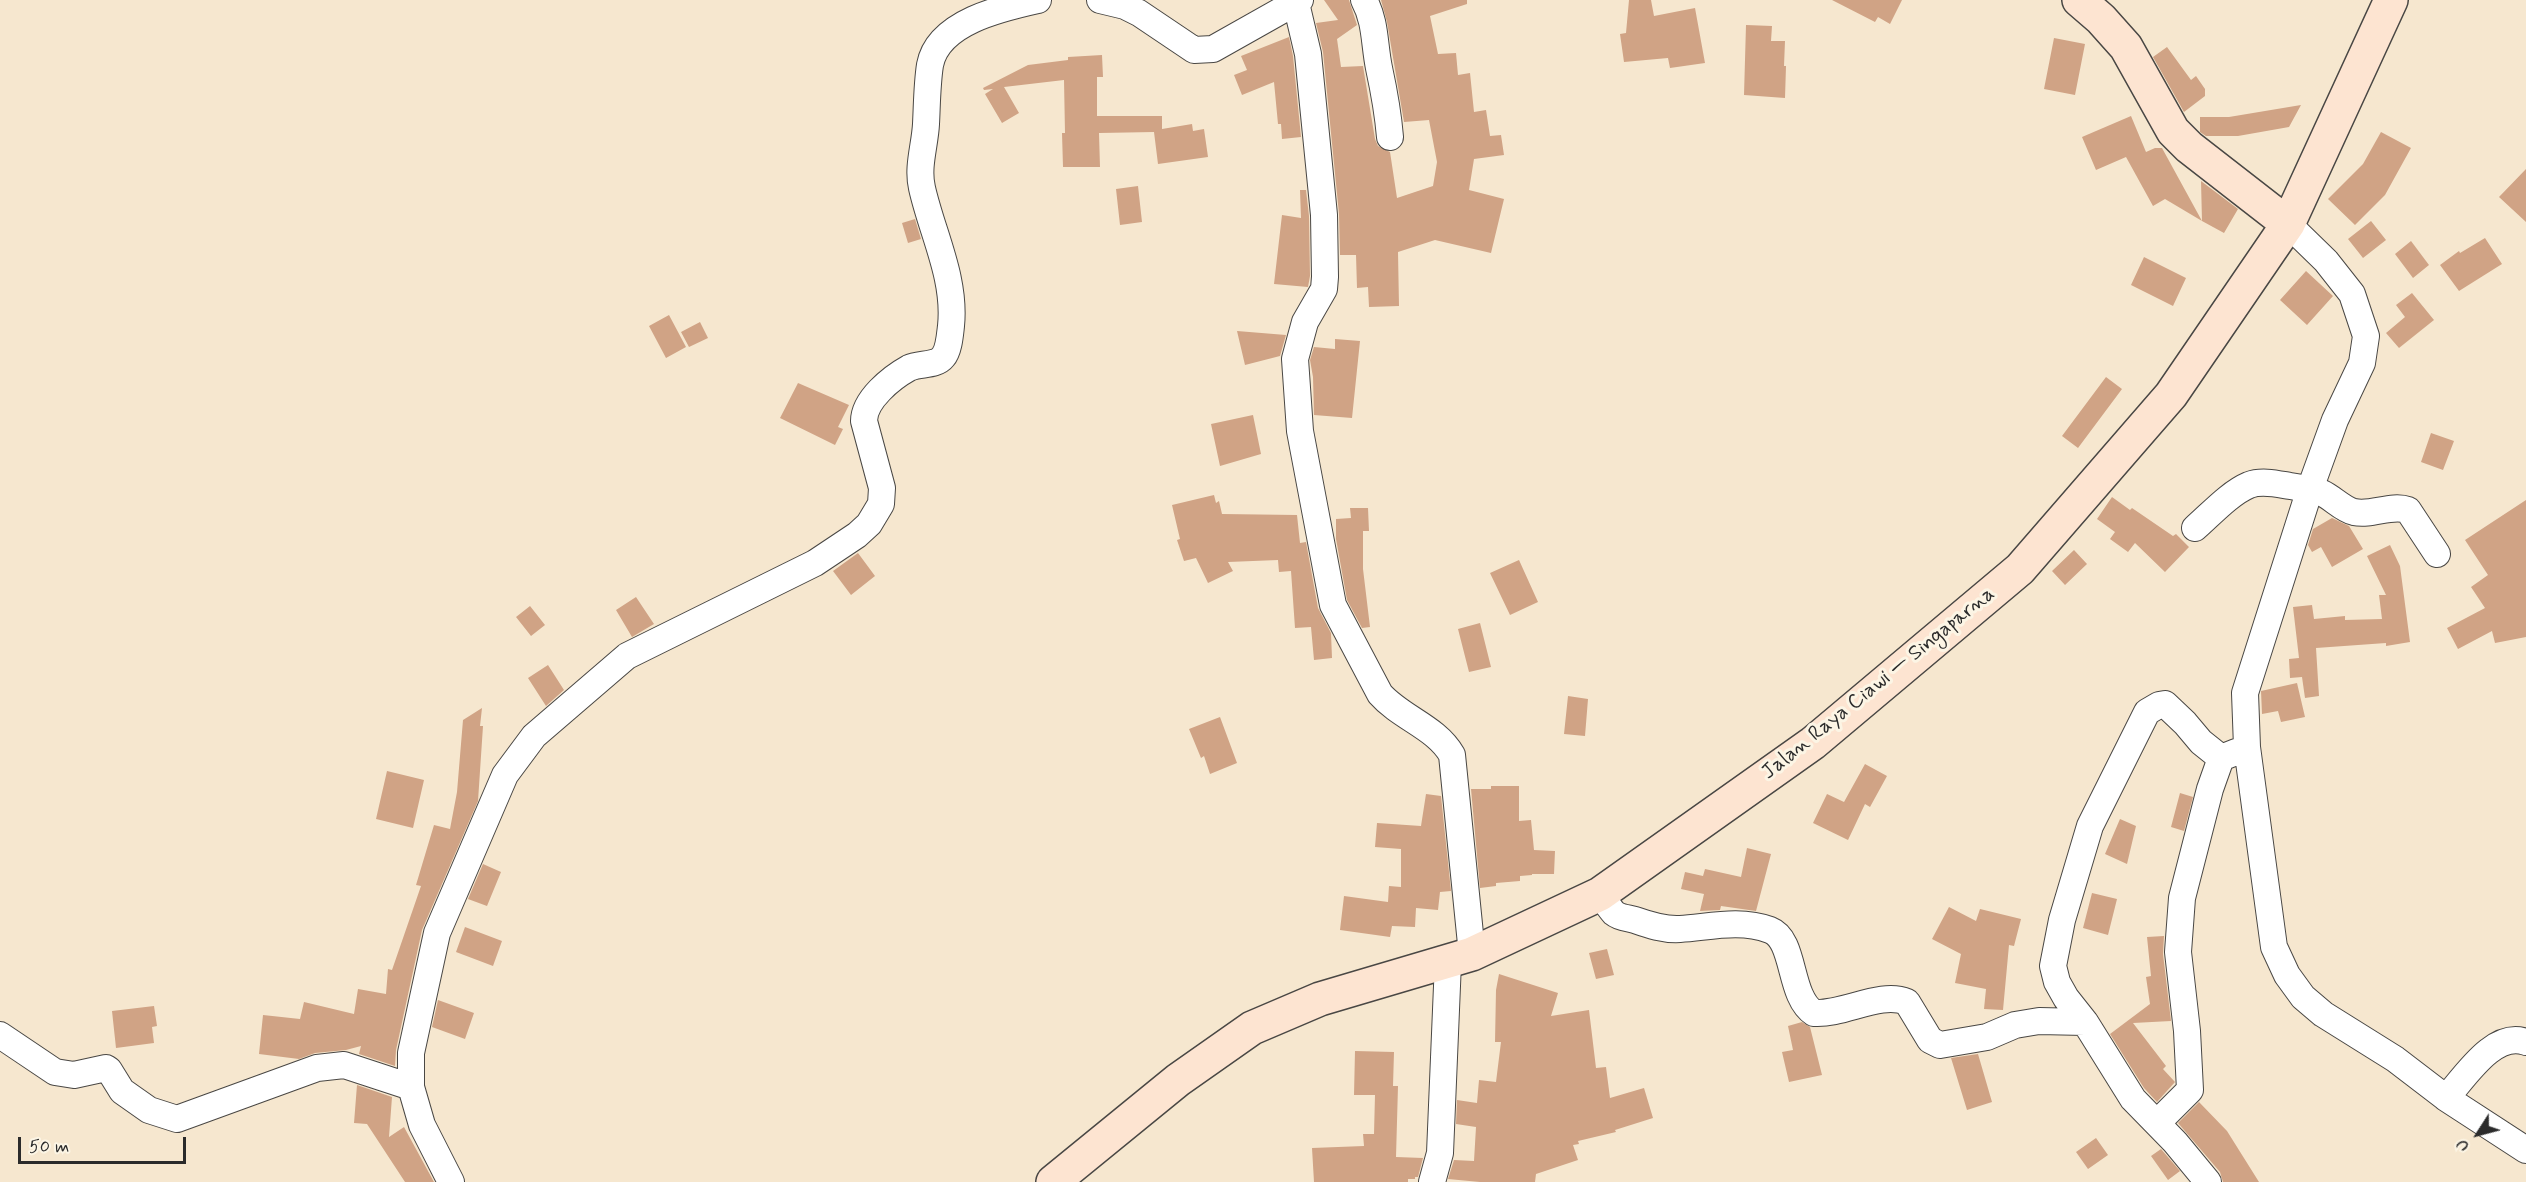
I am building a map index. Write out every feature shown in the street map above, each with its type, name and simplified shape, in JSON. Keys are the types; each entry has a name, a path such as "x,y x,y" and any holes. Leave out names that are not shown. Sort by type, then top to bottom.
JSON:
{"main road":[{"path":"2079,0 2101,19 2126,47 2173,131 2189,147 2288,224"},
{"name":"Jalan Raya Ciawi — Singaparna","path":"1053,1182 1178,1080 1252,1028 1320,999 1460,958 1600,894 1813,743 2020,569 2171,395 2288,224 2391,0"}],"street":[{"path":"451,1182 422,1125 411,1087 411,1053 437,933 496,794 516,758 534,736 627,656 815,563 857,535 876,514 881,504 882,488 864,422 864,412 870,400 909,368 937,361 943,357 951,326 951,301 946,272 922,187 920,171 930,64 945,38 989,12 1038,0"},
{"path":"1100,0 1125,6 1184,46 1203,51 1213,49 1298,1 1308,54 1324,215 1325,277 1324,289 1305,322 1295,359 1302,440 1335,610 1380,694 1390,705 1439,738 1452,755 1460,958 1440,1153 1432,1182"},
{"path":"1364,0 1373,25 1385,92 1390,137"},
{"path":"2288,224 2326,261 2352,294 2367,336 2362,363 2335,420 2310,489 2245,693 2247,747 2274,947 2287,975 2303,997 2323,1014 2395,1059 2446,1098 2526,1150"},
{"path":"2195,528 2249,485 2264,482 2310,489 2323,494 2350,511 2359,513 2390,509 2408,510 2437,554"},
{"path":"2208,1182 2200,1170 2133,1099 2085,1022 2066,998 2057,982 2053,966 2062,920 2090,826 2147,712 2165,704 2186,723 2201,742 2221,758"},
{"path":"2157,1123 2190,1090 2187,1031 2178,952 2182,898 2210,789 2221,758 2247,747"},
{"path":"1600,894 1613,912 1620,917 1655,927 1678,930 1716,924 1740,925 1772,931 1785,945 1792,975 1804,1003 1814,1013 1829,1014 1879,1001 1900,999 1907,1002 1930,1040 1940,1046 1987,1037 2015,1025 2039,1021 2085,1022"},
{"path":"0,1035 55,1072 74,1075 106,1068 122,1091 130,1097 149,1110 177,1119 317,1068 344,1065 411,1087"},
{"path":"2446,1098 2497,1045 2516,1038 2526,1042"}],"building":[{"path":"1324,0 1349,0 1357,25 1337,39 1341,67 1363,66 1375,139 1378,146 1390,152 1397,198 1433,186 1437,162 1429,120 1404,122 1387,22 1381,0 1467,0 1467,4 1430,16 1438,54 1456,53 1458,75 1470,73 1474,112 1486,110 1490,136 1501,135 1504,155 1474,159 1469,190 1504,199 1491,253 1435,240 1398,252 1399,306 1369,307 1368,287 1357,288 1356,255 1340,255 1339,214 1323,52 1316,23 1338,20"},
{"path":"1629,0 1651,0 1654,16 1695,8 1705,63 1670,68 1668,58 1624,62 1620,34 1626,33"},
{"path":"1832,0 1902,0 1890,24 1878,17 1875,22"},
{"path":"1746,25 1772,26 1771,41 1785,41 1785,98 1744,95"},
{"path":"1289,37 1301,137 1282,139 1281,124 1278,124 1274,82 1242,95 1234,75 1247,70 1241,56"},
{"path":"2054,38 2085,44 2075,95 2044,89"},
{"path":"2167,47 2191,80 2196,76 2205,89 2205,96 2184,112 2153,57"},
{"path":"1102,55 1103,77 1097,77 1097,116 1162,116 1162,129 1192,124 1193,131 1204,129 1208,157 1158,164 1154,132 1099,133 1100,167 1063,167 1064,80 1004,87 1019,113 1002,123 985,94 993,89 984,90 983,88 1028,65 1068,60 1068,57"},
{"path":"2301,105 2289,127 2238,136 2206,136 2200,132 2200,117 2229,117"},
{"path":"2131,116 2146,152 2162,148 2202,221 2165,199 2153,206 2126,157 2096,170 2082,137"},
{"path":"2381,132 2411,148 2385,195 2355,225 2328,199 2363,164"},
{"path":"2526,169 2526,222 2499,197"},
{"path":"2201,181 2238,209 2224,233 2202,221"},
{"path":"1138,186 1142,222 1120,225 1116,189"},
{"path":"1300,190 1306,190 1309,216 1310,276 1308,287 1274,284 1282,215 1301,218"},
{"path":"915,219 921,239 908,243 902,223"},
{"path":"2371,221 2386,240 2363,258 2348,239"},
{"path":"2485,238 2502,264 2459,291 2440,265 2459,251 2460,253"},
{"path":"2411,241 2429,265 2413,278 2395,254"},
{"path":"2144,257 2186,278 2173,306 2131,285"},
{"path":"2306,271 2333,296 2307,325 2280,300"},
{"path":"2412,293 2434,320 2399,348 2386,333 2405,317 2396,305"},
{"path":"669,315 686,347 666,358 649,326"},
{"path":"700,322 708,338 689,347 681,332"},
{"path":"1237,331 1286,335 1280,356 1245,365"},
{"path":"1335,339 1360,341 1352,418 1314,415 1310,360 1314,347 1335,349"},
{"path":"2106,377 2122,389 2078,448 2062,436"},
{"path":"798,383 849,405 838,427 843,429 835,445 780,418"},
{"path":"1253,415 1261,454 1220,466 1211,424"},
{"path":"2431,433 2454,441 2443,470 2421,462"},
{"path":"1214,495 1216,503 1219,501 1222,514 1297,515 1300,543 1306,542 1318,608 1331,633 1332,658 1314,660 1311,627 1295,628 1291,571 1279,572 1278,560 1228,562 1233,571 1208,583 1196,558 1184,561 1177,540 1180,539 1172,505"},
{"path":"2112,497 2173,536 2176,534 2189,547 2165,572 2135,543 2128,552 2110,539 2115,532 2097,519"},
{"path":"2526,500 2526,637 2495,643 2492,631 2458,649 2447,628 2485,608 2471,587 2488,575 2465,540"},
{"path":"1350,508 1368,508 1369,531 1363,531 1363,569 1370,627 1362,628 1347,600 1336,539 1336,519 1351,518"},
{"path":"2332,518 2349,526 2363,549 2332,567 2321,547 2312,552 2308,545 2313,529"},
{"path":"2390,545 2400,566 2410,642 2386,646 2386,643 2316,648 2319,696 2305,698 2302,677 2290,678 2289,659 2299,658 2293,607 2312,605 2314,619 2345,616 2345,620 2382,619 2379,595 2386,595 2367,556"},
{"path":"2074,550 2087,564 2065,585 2052,571"},
{"path":"858,553 875,576 851,595 833,571"},
{"path":"1519,560 1538,602 1510,615 1490,573"},
{"path":"636,597 654,624 632,637 616,610"},
{"path":"530,606 545,625 531,636 516,617"},
{"path":"1480,623 1491,667 1469,672 1458,629"},
{"path":"548,665 564,690 546,706 528,678"},
{"path":"2297,683 2305,717 2281,722 2278,711 2262,714 2261,691"},
{"path":"1568,696 1588,699 1585,736 1564,734"},
{"path":"482,708 478,801 422,930 396,1050 395,1066 359,1054 361,1046 315,1053 299,1059 259,1054 263,1015 300,1019 304,1002 354,1014 358,989 386,994 388,969 392,970 421,886 416,885 434,825 450,829 457,792 463,720"},
{"path":"1220,717 1237,763 1210,774 1204,756 1201,758 1189,729"},
{"path":"1865,764 1887,776 1870,807 1865,804 1848,840 1813,823 1827,794 1844,802"},
{"path":"387,771 424,780 413,828 376,819"},
{"path":"1491,786 1519,786 1519,821 1531,820 1534,850 1555,851 1554,874 1520,876 1520,881 1496,883 1496,886 1480,888 1471,789 1491,789"},
{"path":"2180,793 2193,797 2184,831 2171,827"},
{"path":"1426,794 1441,796 1451,891 1440,892 1438,910 1416,908 1415,927 1392,926 1390,937 1340,930 1344,896 1388,902 1389,886 1401,887 1401,849 1375,847 1377,823 1421,826"},
{"path":"2120,819 2136,826 2127,864 2105,854"},
{"path":"1747,848 1771,854 1756,911 1721,906 1720,910 1700,911 1704,894 1681,889 1685,872 1703,876 1705,869 1741,877"},
{"path":"483,864 501,872 487,906 468,899"},
{"path":"2092,893 2117,899 2108,935 2083,928"},
{"path":"1949,907 1976,921 1980,909 2021,919 2014,946 2009,945 2003,1010 1984,1009 1986,989 1955,983 1961,954 1932,939"},
{"path":"465,927 502,941 493,966 456,952"},
{"path":"2164,936 2163,954 2171,1021 2133,1023 2166,1066 2163,1069 2175,1082 2157,1102 2144,1088 2110,1034 2150,1004 2146,977 2151,976 2147,937"},
{"path":"1607,949 1614,975 1596,979 1589,953"},
{"path":"1499,974 1558,993 1551,1016 1589,1010 1596,1068 1606,1067 1610,1098 1644,1088 1653,1118 1615,1130 1616,1132 1578,1141 1579,1144 1573,1145 1578,1160 1536,1174 1535,1182 1480,1182 1448,1179 1454,1160 1474,1161 1476,1127 1456,1124 1457,1100 1477,1103 1479,1080 1496,1082 1501,1042 1495,1042 1496,990"},
{"path":"438,1000 474,1013 465,1039 432,1027"},
{"path":"154,1006 157,1026 152,1027 154,1043 116,1048 112,1011"},
{"path":"1802,1022 1810,1027 1822,1075 1789,1082 1782,1052 1793,1050 1788,1026"},
{"path":"1355,1051 1394,1052 1393,1086 1398,1086 1396,1157 1423,1158 1418,1177 1415,1179 1408,1179 1408,1182 1314,1182 1312,1148 1364,1146 1363,1134 1374,1134 1375,1095 1354,1095"},
{"path":"1978,1054 1992,1102 1967,1110 1951,1058"},
{"path":"357,1085 392,1097 389,1137 404,1127 434,1182 405,1182 367,1124 354,1123"},
{"path":"2199,1102 2227,1131 2259,1182 2223,1182 2220,1172 2178,1123"},
{"path":"2096,1138 2108,1155 2088,1169 2076,1152"},
{"path":"2161,1149 2180,1171 2168,1180 2151,1156"}]}
